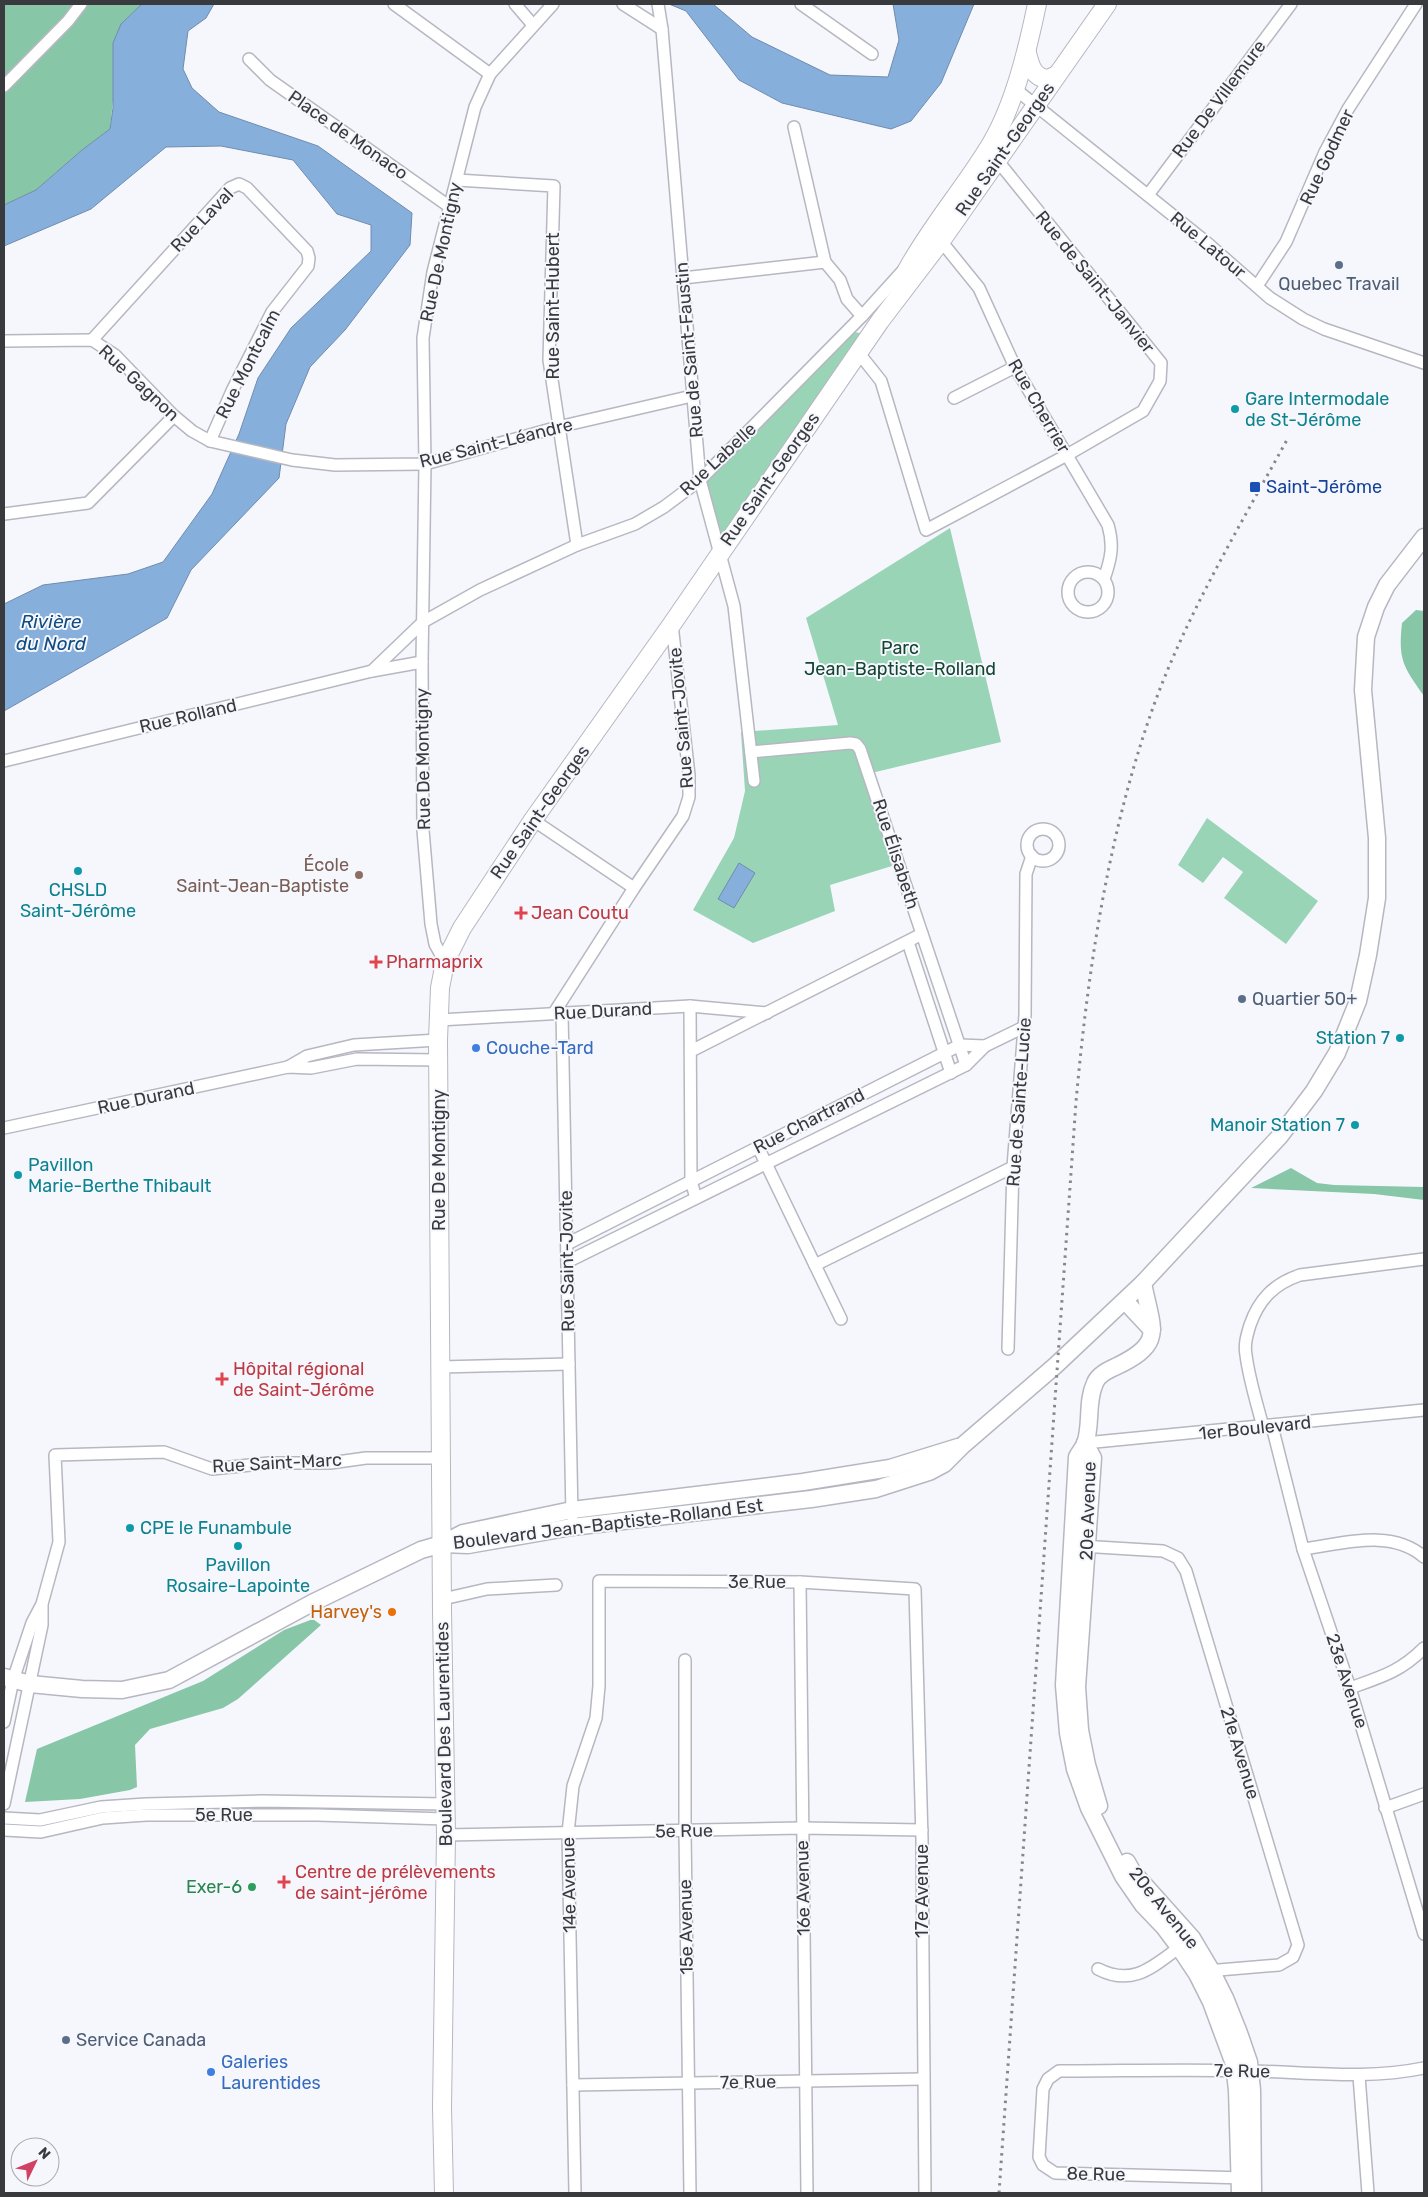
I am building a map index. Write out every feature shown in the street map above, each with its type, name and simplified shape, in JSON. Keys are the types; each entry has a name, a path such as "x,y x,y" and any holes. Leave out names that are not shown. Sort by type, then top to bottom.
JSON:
{"main road":[{"name":"Rue Labelle","path":"880,321 930,230 987,151 1000,124 1027,52 1037,4"},
{"name":"Rue Saint-Georges","path":"445,962 462,928 533,820 672,624 858,352 940,241 1107,4"},
{"path":"1027,52 1031,67 1037,75 1048,79 1057,75"},
{"name":"Rue De Montigny","path":"442,1544 438,1040 440,988 445,962"},
{"name":"Boulevard Des Laurentides","path":"442,1544 446,1819 442,2108 444,2193"}],"street":[{"path":"4,86 68,21 80,4"},
{"path":"394,4 490,74"},
{"path":"514,4 533,25"},
{"name":"Rue De Montigny","path":"445,962 435,944 431,924 423,830 422,662 425,464 423,338 433,272 475,107 490,74 553,4"},
{"path":"623,4 662,30"},
{"path":"801,4 815,8 872,54"},
{"name":"Rue De Villemure","path":"1148,195 1291,4"},
{"name":"Rue Godmer","path":"1257,286 1286,242 1325,152 1348,109 1416,4"},
{"name":"Rue de Saint-Faustin","path":"658,5 662,30 700,480 734,606 754,781"},
{"name":"Place de Monaco","path":"249,59 270,80 450,207"},
{"name":"Rue Latour","path":"1014,88 1148,195 1257,286 1295,314 1324,329 1424,363"},
{"path":"794,126 825,262 840,280 847,299 862,316"},
{"name":"Rue de Saint-Janvier","path":"997,160 1161,363 1160,381 1144,410 1067,455"},
{"name":"Rue Saint-Hubert","path":"457,180 554,186 549,360 577,545"},
{"name":"Rue Laval","path":"92,340 230,188 239,184 247,188 307,251 309,258 308,266"},
{"name":"Rue Cherrier","path":"940,241 979,288 1015,367 1108,525 1112,540 1112,554 1104,579"},
{"name":"Rue Labelle","path":"424,622 480,590 577,545 635,524 664,507 700,480 862,316 913,260"},
{"path":"683,278 825,262"},
{"name":"Rue Montcalm","path":"216,443 232,391 272,312 308,266"},
{"name":"Rue Gagnon","path":"4,341 92,340 115,356 174,416 216,443"},
{"path":"858,352 881,381 926,530 1067,455"},
{"path":"954,398 1015,367"},
{"name":"Rue Saint-Léandre","path":"216,443 292,460 335,466 425,464 558,427 692,396"},
{"path":"4,514 88,502 174,416"},
{"name":"Boulevard Jean-Baptiste-Rolland Est","path":"442,1544 468,1545 572,1527 811,1499 876,1489 899,1483 944,1464 962,1446 1056,1365 1143,1283 1280,1136 1314,1091 1337,1053 1358,1000 1368,955 1377,898 1377,838 1363,690 1366,637 1376,607 1387,585 1424,538"},
{"name":"Rue Rolland","path":"372,671 424,622"},
{"name":"Rue Saint-Jovite","path":"572,1527 567,1244 558,1013 634,888 683,816 689,797 689,775 672,624"},
{"name":"Rue Rolland","path":"4,761 372,671 422,662"},
{"name":"Rue Élisabeth","path":"752,752 856,744 860,749 966,1065"},
{"path":"533,820 634,888"},
{"name":"Rue de Sainte-Lucie","path":"1008,1349 1014,1166 1024,1027 1026,874 1032,856"},
{"path":"691,1051 922,934"},
{"path":"908,942 951,1073"},
{"path":"690,1006 691,1181 696,1198"},
{"name":"Rue Durand","path":"439,1020 690,1006 767,1013"},
{"name":"Rue Chartrand","path":"567,1262 951,1073 966,1065 986,1046 1024,1027"},
{"name":"Rue Durand","path":"288,1067 307,1056 354,1046 438,1040"},
{"name":"Rue Chartrand","path":"567,1244 960,1045 986,1046"},
{"name":"Rue Durand","path":"4,1128 288,1067 311,1068 357,1059 439,1060"},
{"path":"758,1147 841,1319"},
{"path":"815,1265 1014,1166"},
{"path":"636,1208 644,1224"},
{"name":"23e Avenue","path":"1424,1259 1300,1275 1284,1281 1263,1298 1255,1310 1246,1339 1245,1354 1303,1549 1350,1688 1424,1934"},
{"path":"1143,1283 1152,1330"},
{"path":"1125,1301 1152,1330"},
{"name":"20e Avenue","path":"1152,1330 1150,1342 1142,1353 1101,1375 1095,1382 1090,1396 1085,1443 1093,1458 1079,1546 1077,1687 1080,1730 1098,1804 1132,1871 1185,1942 1235,2024 1242,2071 1237,2090 1247,2186"},
{"path":"440,1367 569,1364"},
{"name":"1er Boulevard","path":"1085,1443 1268,1427 1424,1410"},
{"name":"Boulevard Jean-Baptiste-Rolland Est","path":"442,1544 463,1533 572,1510 750,1489 890,1468 962,1446"},
{"name":"Rue Saint-Marc","path":"42,1604 59,1542 55,1456 164,1452 212,1469 269,1462 330,1464 366,1458 442,1458"},
{"path":"808,1481 811,1499"},
{"path":"750,1489 752,1506"},
{"path":"1303,1549 1381,1539 1400,1542 1424,1557"},
{"path":"8,1678 30,1684 82,1690 122,1690 168,1680 312,1603 421,1550 442,1544"},
{"name":"21e Avenue","path":"1079,1546 1163,1552 1178,1558 1186,1571 1298,1945 1293,1957 1279,1965 1204,1972"},
{"name":"3e Rue","path":"599,1581 800,1582 915,1589"},
{"name":"14e Avenue","path":"575,2193 568,1833 573,1786 596,1718 599,1686 599,1581"},
{"name":"16e Avenue","path":"800,1582 807,2193"},
{"path":"443,1598 487,1589 556,1585"},
{"name":"17e Avenue","path":"915,1589 922,1830 925,2193"},
{"path":"4,1722 8,1678 42,1604"},
{"path":"4,1804 42,1626 42,1604"},
{"path":"1350,1688 1394,1672 1409,1664 1424,1648"},
{"name":"15e Avenue","path":"685,1660 684,1832 690,2193"},
{"path":"1385,1808 1424,1794"},
{"name":"5e Rue","path":"4,1818 40,1820 101,1807 146,1804 270,1802 568,1833 802,1828 922,1830"},
{"name":"5e Rue","path":"4,1830 41,1832 103,1818 146,1815 317,1815 446,1819"},
{"path":"1098,1968 1110,1974 1126,1977 1142,1973 1185,1942"},
{"name":"7e Rue","path":"1060,2071 1242,2071 1359,2076 1424,2068"},
{"name":"8e Rue","path":"1060,2071 1048,2079 1043,2089 1039,2157 1049,2170 1055,2173 1247,2186"},
{"path":"1359,2076 1368,2193"},
{"name":"7e Rue","path":"573,2085 923,2079"}],"green space":[{"path":"4,4 142,4 121,24 110,129 82,150 36,190 4,205"},
{"path":"854,332 860,333 860,340 720,553 700,480"},
{"name":"Parc Jean-Baptiste-Rolland","path":"950,528 1001,742 863,775 892,866 830,885 835,911 753,943 693,910 734,838 745,791 741,732 838,725 806,618"},
{"path":"1416,610 1424,611 1424,696 1407,669 1401,646 1402,623"},
{"path":"1207,818 1318,901 1286,944 1224,898 1243,872 1223,857 1203,883 1178,865"},
{"path":"1291,1168 1317,1183 1424,1187 1424,1200 1374,1194 1251,1188"},
{"path":"313,1619 321,1625 238,1699 223,1708 150,1729 135,1745 137,1787 80,1799 25,1802 37,1749 203,1681 284,1630"}],"water":[{"name":"Rivière du Nord","path":"142,4 214,4 206,18 188,31 183,69 192,88 219,112 318,146 412,213 410,245 345,330 310,367 286,424 279,478 191,570 167,618 4,711 4,604 43,585 128,574 163,562 212,494 239,434 258,378 291,328 371,251 371,225 337,214 293,160 221,146 166,147 91,209 4,246 4,205 36,190 82,150 110,129 113,108 113,43 121,24"},
{"path":"669,4 713,4 752,37 830,75 888,77 899,40 893,4 974,4 941,83 911,121 891,129 782,103 739,80 686,11"},
{"path":"739,863 755,873 734,908 718,899"}],"railway":[{"path":"999,2193 1076,1102 1094,950 1113,849 1125,799 1155,702 1200,601 1288,438"}],"place":[{"name":"Quebec Travail","path":"1339,265"},
{"name":"Gare Intermodale de St-Jérôme","path":"1235,409"},
{"name":"Saint-Jérôme","path":"1255,487"},
{"name":"CHSLD Saint-Jérôme","path":"78,871"},
{"name":"École Saint-Jean-Baptiste","path":"359,875"},
{"name":"Jean Coutu","path":"521,913"},
{"name":"Pharmaprix","path":"376,962"},
{"name":"Quartier 50+","path":"1242,999"},
{"name":"Station 7","path":"1400,1038"},
{"name":"Couche-Tard","path":"476,1048"},
{"name":"Manoir Station 7","path":"1355,1125"},
{"name":"Pavillon Marie-Berthe Thibault","path":"18,1175"},
{"name":"Hôpital régional de Saint-Jérôme","path":"222,1379"},
{"name":"CPE le Funambule","path":"130,1528"},
{"name":"Pavillon Rosaire-Lapointe","path":"238,1546"},
{"name":"Harvey's","path":"392,1612"},
{"name":"Centre de prélèvements de saint-jérôme","path":"284,1882"},
{"name":"Exer-6","path":"252,1887"},
{"name":"Service Canada","path":"66,2040"},
{"name":"Galeries Laurentides","path":"211,2072"}]}
